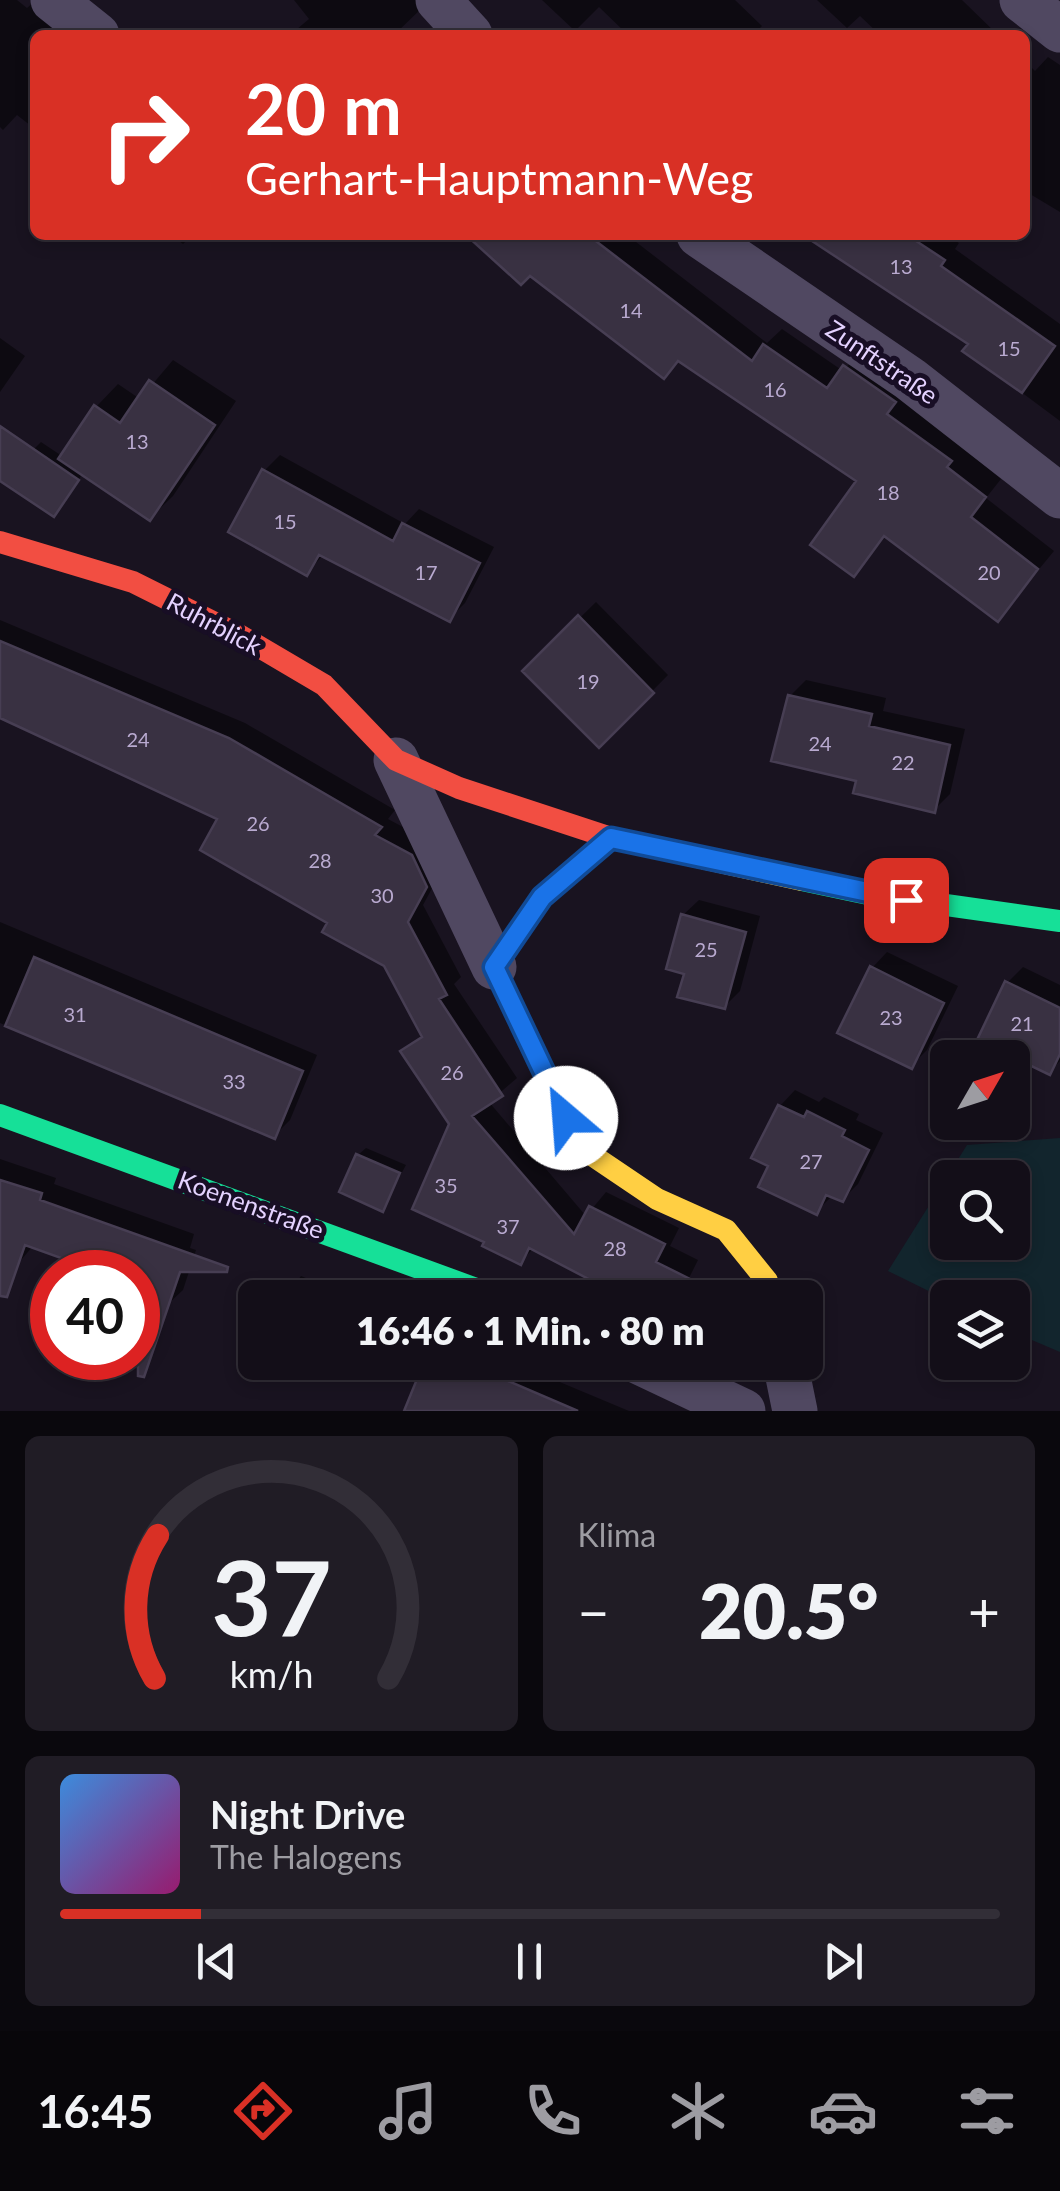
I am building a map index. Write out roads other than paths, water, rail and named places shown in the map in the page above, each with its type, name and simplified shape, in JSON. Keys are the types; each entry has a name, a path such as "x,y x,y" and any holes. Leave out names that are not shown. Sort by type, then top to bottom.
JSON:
{"street":[{"path":"53,0 91,30"},
{"path":"438,0 465,30"},
{"path":"1022,0 1060,30"},
{"name":"Zunftstraße","path":"706,240 910,380 1060,496"},
{"name":"Ruhrblick","path":"0,542 133,582 239,635 324,686 396,760 494,967"},
{"name":"Ruhrblick","path":"396,760 459,788 611,838 868,894 1060,922"},
{"path":"611,838 542,897 494,967 580,1147 657,1200 726,1230 767,1280"},
{"name":"Koenenstraße","path":"0,1115 451,1280"},
{"path":"678,1380 743,1411"},
{"path":"789,1380 796,1411"}]}
